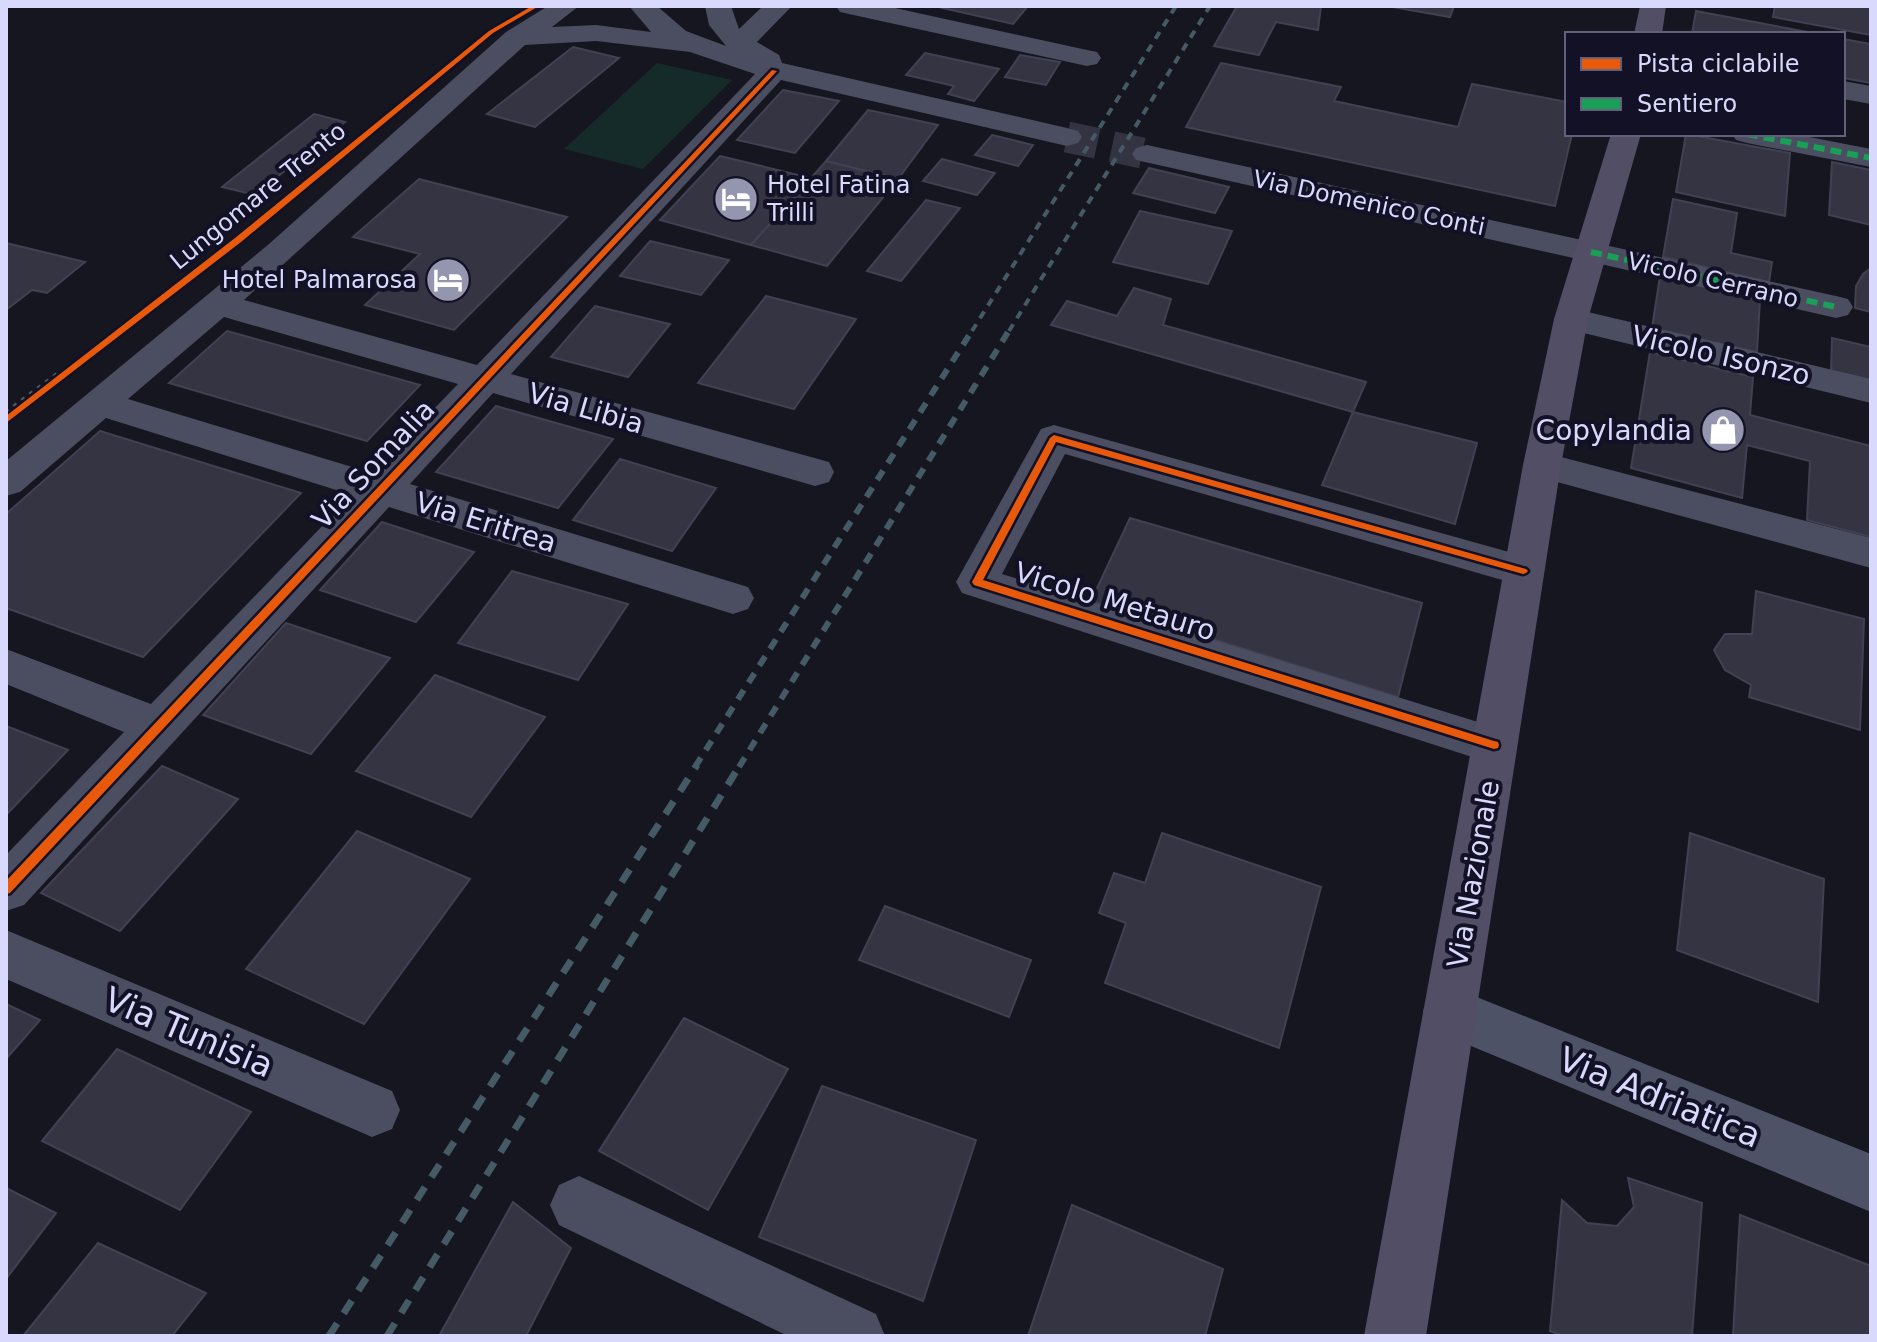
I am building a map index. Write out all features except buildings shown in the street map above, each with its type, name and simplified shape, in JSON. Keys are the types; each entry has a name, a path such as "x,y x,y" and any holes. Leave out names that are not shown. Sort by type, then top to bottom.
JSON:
{"main road":[{"path":"1648,32 1653,6"},
{"name":"Via Nazionale","path":"1395,1336 1542,465 1571,319 1625,136"},
{"name":"Via Adriatica","path":"1449,1011 1871,1183"}],"street":[{"name":"Lungomare Trento","path":"6,482 219,304 516,38 566,6"},
{"path":"718,6 720,20 739,44 785,73"},
{"path":"739,44 779,6"},
{"path":"849,6 1087,58"},
{"path":"516,38 670,8"},
{"path":"670,8 660,26 701,49"},
{"path":"516,38 596,33 701,49 785,73 1067,137"},
{"name":"Via Somalia","path":"6,889 485,379 785,73"},
{"path":"1845,90 1871,95"},
{"path":"1757,136 1871,158"},
{"name":"Via Domenico Conti","path":"1147,154 1591,252"},
{"name":"Vicolo Cerrano","path":"1591,252 1836,307"},
{"name":"Via Libia","path":"219,304 815,472"},
{"name":"Vicolo Isonzo","path":"1571,319 1871,391"},
{"name":"Via Eritrea","path":"101,404 733,598"},
{"name":"Vicolo Metauro","path":"1494,745 977,582 1054,438 1523,571"},
{"path":"1542,465 1871,553"},
{"path":"6,666 159,726"},
{"name":"Via Tunisia","path":"6,954 372,1110"},
{"path":"579,1205 854,1336"}],"path":[{"path":"6,420 69,372"}],"green space":[{"path":"657,63 732,80 643,169 564,149"}],"tunnel":[{"path":"1067,137 1147,154"}],"railway":[{"path":"972,331 1176,6"},
{"path":"1009,331 1210,6"},
{"path":"695,767 973,329"},
{"path":"739,767 1010,329"},
{"path":"329,1336 697,765"},
{"path":"387,1336 740,765"}],"marked path":[{"path":"1757,136 1871,158"},
{"path":"1591,252 1836,307"}],"cycle path":[{"path":"6,420 238,240 491,32 536,6"},
{"path":"6,889 774,71"},
{"path":"1494,745 977,582 1054,438 1523,571"}],"place":[{"name":"Hotel Fatina Trilli","path":"736,199"},
{"name":"Hotel Palmarosa","path":"448,280"},
{"name":"Copylandia","path":"1723,430"}]}
